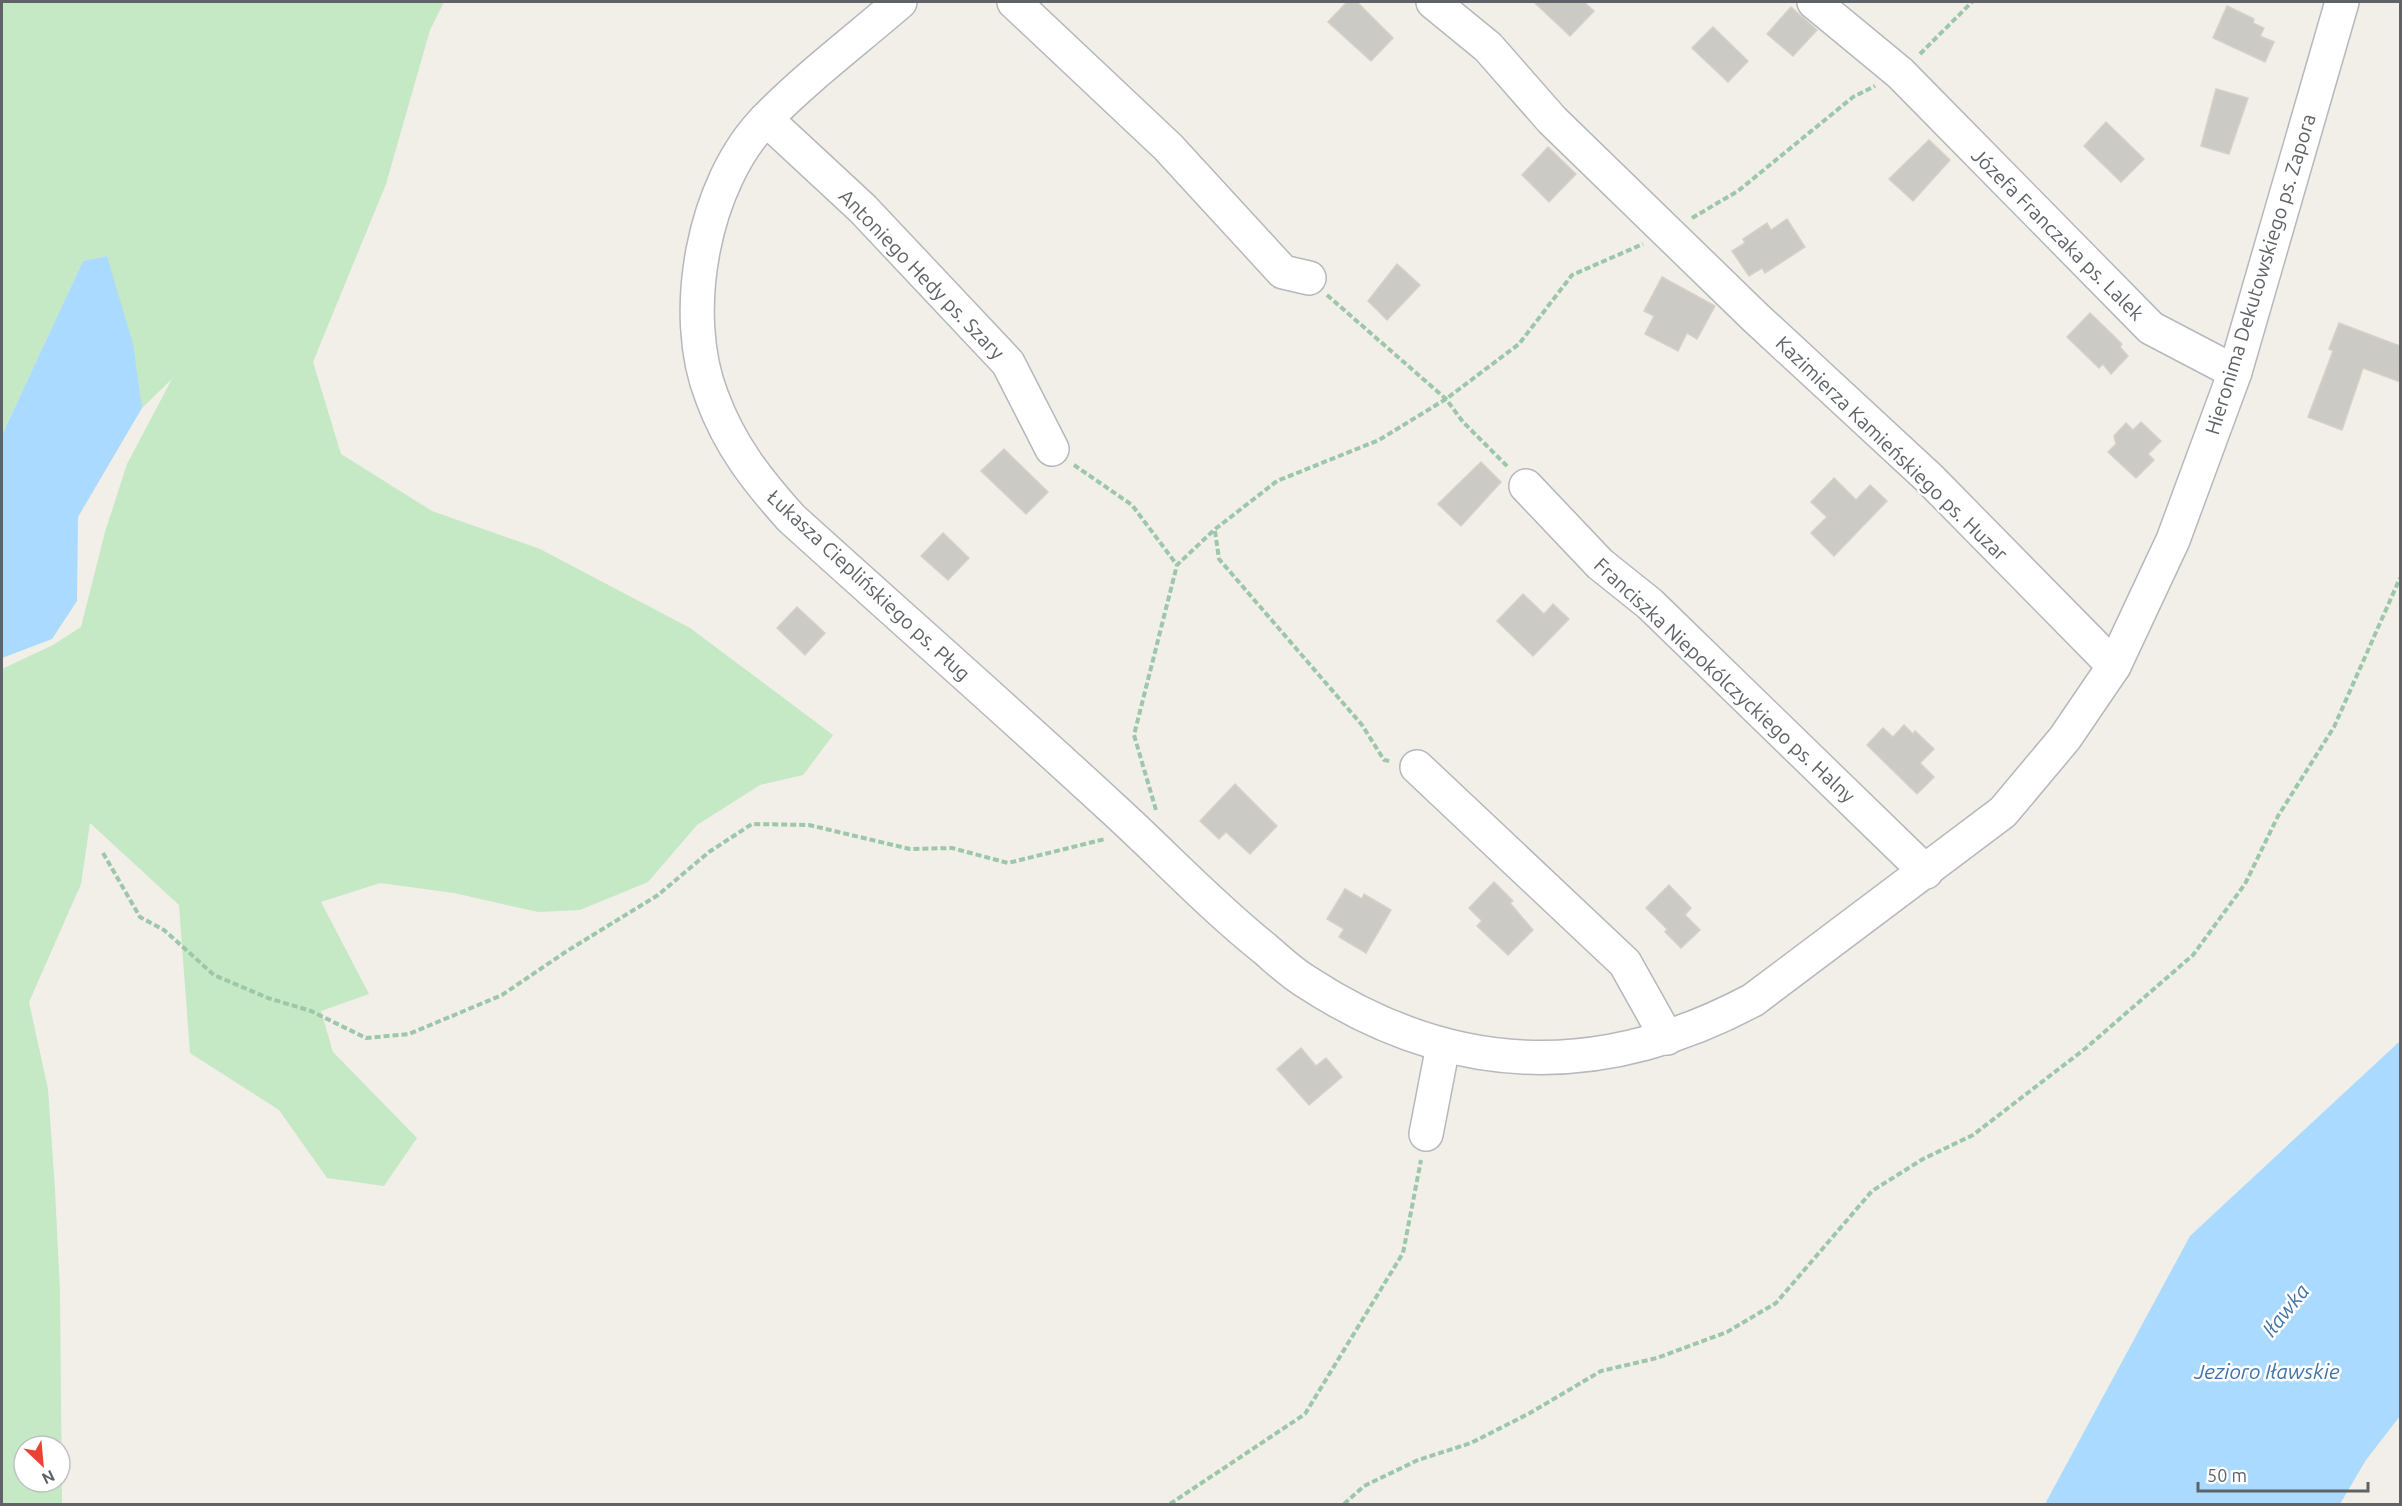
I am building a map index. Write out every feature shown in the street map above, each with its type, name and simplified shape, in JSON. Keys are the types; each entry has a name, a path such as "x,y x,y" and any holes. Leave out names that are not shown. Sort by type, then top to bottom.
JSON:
{"street":[{"name":"Łukasza Cieplińskiego ps. Pług","path":"900,2 766,119 751,138 727,177 708,224 700,264 698,339 711,395 731,440 753,476 791,518 1110,806"},
{"path":"1014,2 1168,147 1283,272 1310,278"},
{"name":"Kazimierza Kamieńskiego ps. Huzar","path":"1432,2 1488,47 1552,120 1929,478 2114,666"},
{"name":"Józefa Franczaka ps. Lalek","path":"1814,2 1900,73 2151,328 2235,372"},
{"name":"Hieronima Dekutowskiego ps. Zapora","path":"1110,806 1243,931 1303,980 1378,1024 1443,1046 1482,1055 1539,1058 1602,1054 1667,1038 1709,1023 1753,1000 2003,812 2065,738 2114,666 2173,540 2235,372 2342,2"},
{"name":"Antoniego Hedy ps. Szary","path":"766,119 863,209 1008,363 1052,449"},
{"name":"Franciszka Niepokólczyckiego ps. Halny","path":"1526,486 1600,564 1650,604 1926,872"},
{"path":"1417,767 1626,963 1667,1038"},
{"path":"1426,1134 1443,1046"}],"path":[{"path":"103,853 140,917 164,930 214,975 268,998 311,1011 366,1038 409,1034 502,995 567,951 658,895 710,852 752,824 809,825 910,849 952,848 1008,863 1138,832 1157,809 1134,735 1178,565 1214,530 1277,481 1379,440 1446,399 1519,344 1572,275 1668,232 1738,191 1853,97 1900,73 1972,2"},
{"path":"1310,278 1446,399 1464,422 1526,486"},
{"path":"1052,449 1110,493 1132,505 1178,565"},
{"path":"1214,530 1219,559 1362,725 1384,760 1417,767"},
{"path":"1344,1504 1364,1485 1418,1460 1472,1443 1530,1413 1601,1371 1657,1358 1727,1332 1776,1303 1872,1191 1923,1159 1973,1135 2086,1048 2184,963 2193,955 2245,884 2278,816 2334,727 2400,578"},
{"path":"1170,1504 1305,1414 1403,1253 1426,1134"}],"green space":[{"path":"2,2 444,2 430,30 386,184 313,362 341,454 432,511 540,549 690,628 833,735 803,775 760,785 697,825 648,882 580,910 538,912 454,893 380,883 321,902 369,994 321,1011 333,1052 417,1138 384,1186 327,1178 279,1110 190,1053 179,905 90,823 81,884 29,1002 48,1089 60,1292 61,1434 12,1434 12,1494 62,1494 62,1504 2,1504 2,669 53,645 81,627 105,532 127,464 172,379 142,408 107,256 83,261 2,435"}],"water":[{"path":"107,256 133,344 142,408 78,517 77,601 52,639 2,658 2,435 83,261"},
{"name":"Jezioro Iławskie","path":"2400,1041 2400,1416 2366,1460 2340,1504 2045,1504 2190,1236"}],"building":[{"path":"1347,2 1357,2 1393,38 1371,61 1328,22"},
{"path":"1534,2 1584,2 1594,11 1570,36"},
{"path":"2227,6 2254,19 2253,23 2264,28 2260,36 2274,42 2265,62 2213,38"},
{"path":"1791,7 1817,30 1793,56 1767,34"},
{"path":"1713,27 1748,61 1728,82 1692,48"},
{"path":"2216,89 2248,98 2229,154 2201,146"},
{"path":"2106,122 2144,159 2121,182 2084,146"},
{"path":"1929,140 1950,160 1913,201 1889,179"},
{"path":"1548,147 1576,174 1549,202 1522,175"},
{"path":"1787,219 1805,247 1765,273 1762,268 1749,276 1732,251 1745,243 1743,239 1767,223 1771,230"},
{"path":"1397,264 1420,285 1387,320 1368,301"},
{"path":"1662,277 1715,306 1697,339 1687,333 1678,351 1645,334 1654,316 1644,311"},
{"path":"2090,313 2122,344 2120,347 2128,356 2111,374 2103,364 2099,368 2067,337"},
{"path":"2339,323 2400,346 2400,382 2363,368 2342,430 2308,417 2333,351 2329,349"},
{"path":"2141,422 2161,441 2148,454 2154,460 2136,478 2108,452 2116,444 2114,436 2126,423 2133,430"},
{"path":"1004,449 1048,492 1026,514 981,471"},
{"path":"1481,462 1501,482 1461,526 1438,504"},
{"path":"1834,478 1856,500 1870,485 1887,501 1834,556 1811,533 1827,517 1811,502"},
{"path":"943,533 969,558 948,580 921,556"},
{"path":"1523,594 1544,614 1553,604 1569,619 1533,656 1497,621"},
{"path":"797,607 825,633 805,655 777,628"},
{"path":"1904,725 1913,734 1915,731 1934,749 1920,763 1934,777 1917,794 1867,745 1883,728 1893,737"},
{"path":"1235,784 1277,826 1250,854 1226,832 1219,839 1200,821"},
{"path":"1494,882 1513,901 1510,903 1533,930 1508,955 1477,926 1482,921 1469,908"},
{"path":"1669,885 1691,908 1685,915 1700,930 1681,948 1665,932 1667,929 1646,908"},
{"path":"1345,889 1362,899 1364,894 1391,910 1366,953 1339,937 1344,929 1327,919"},
{"path":"1301,1048 1316,1066 1326,1058 1342,1077 1309,1105 1277,1069"}],"water label":[{"name":"Iławka","path":"2285,1310"}]}
